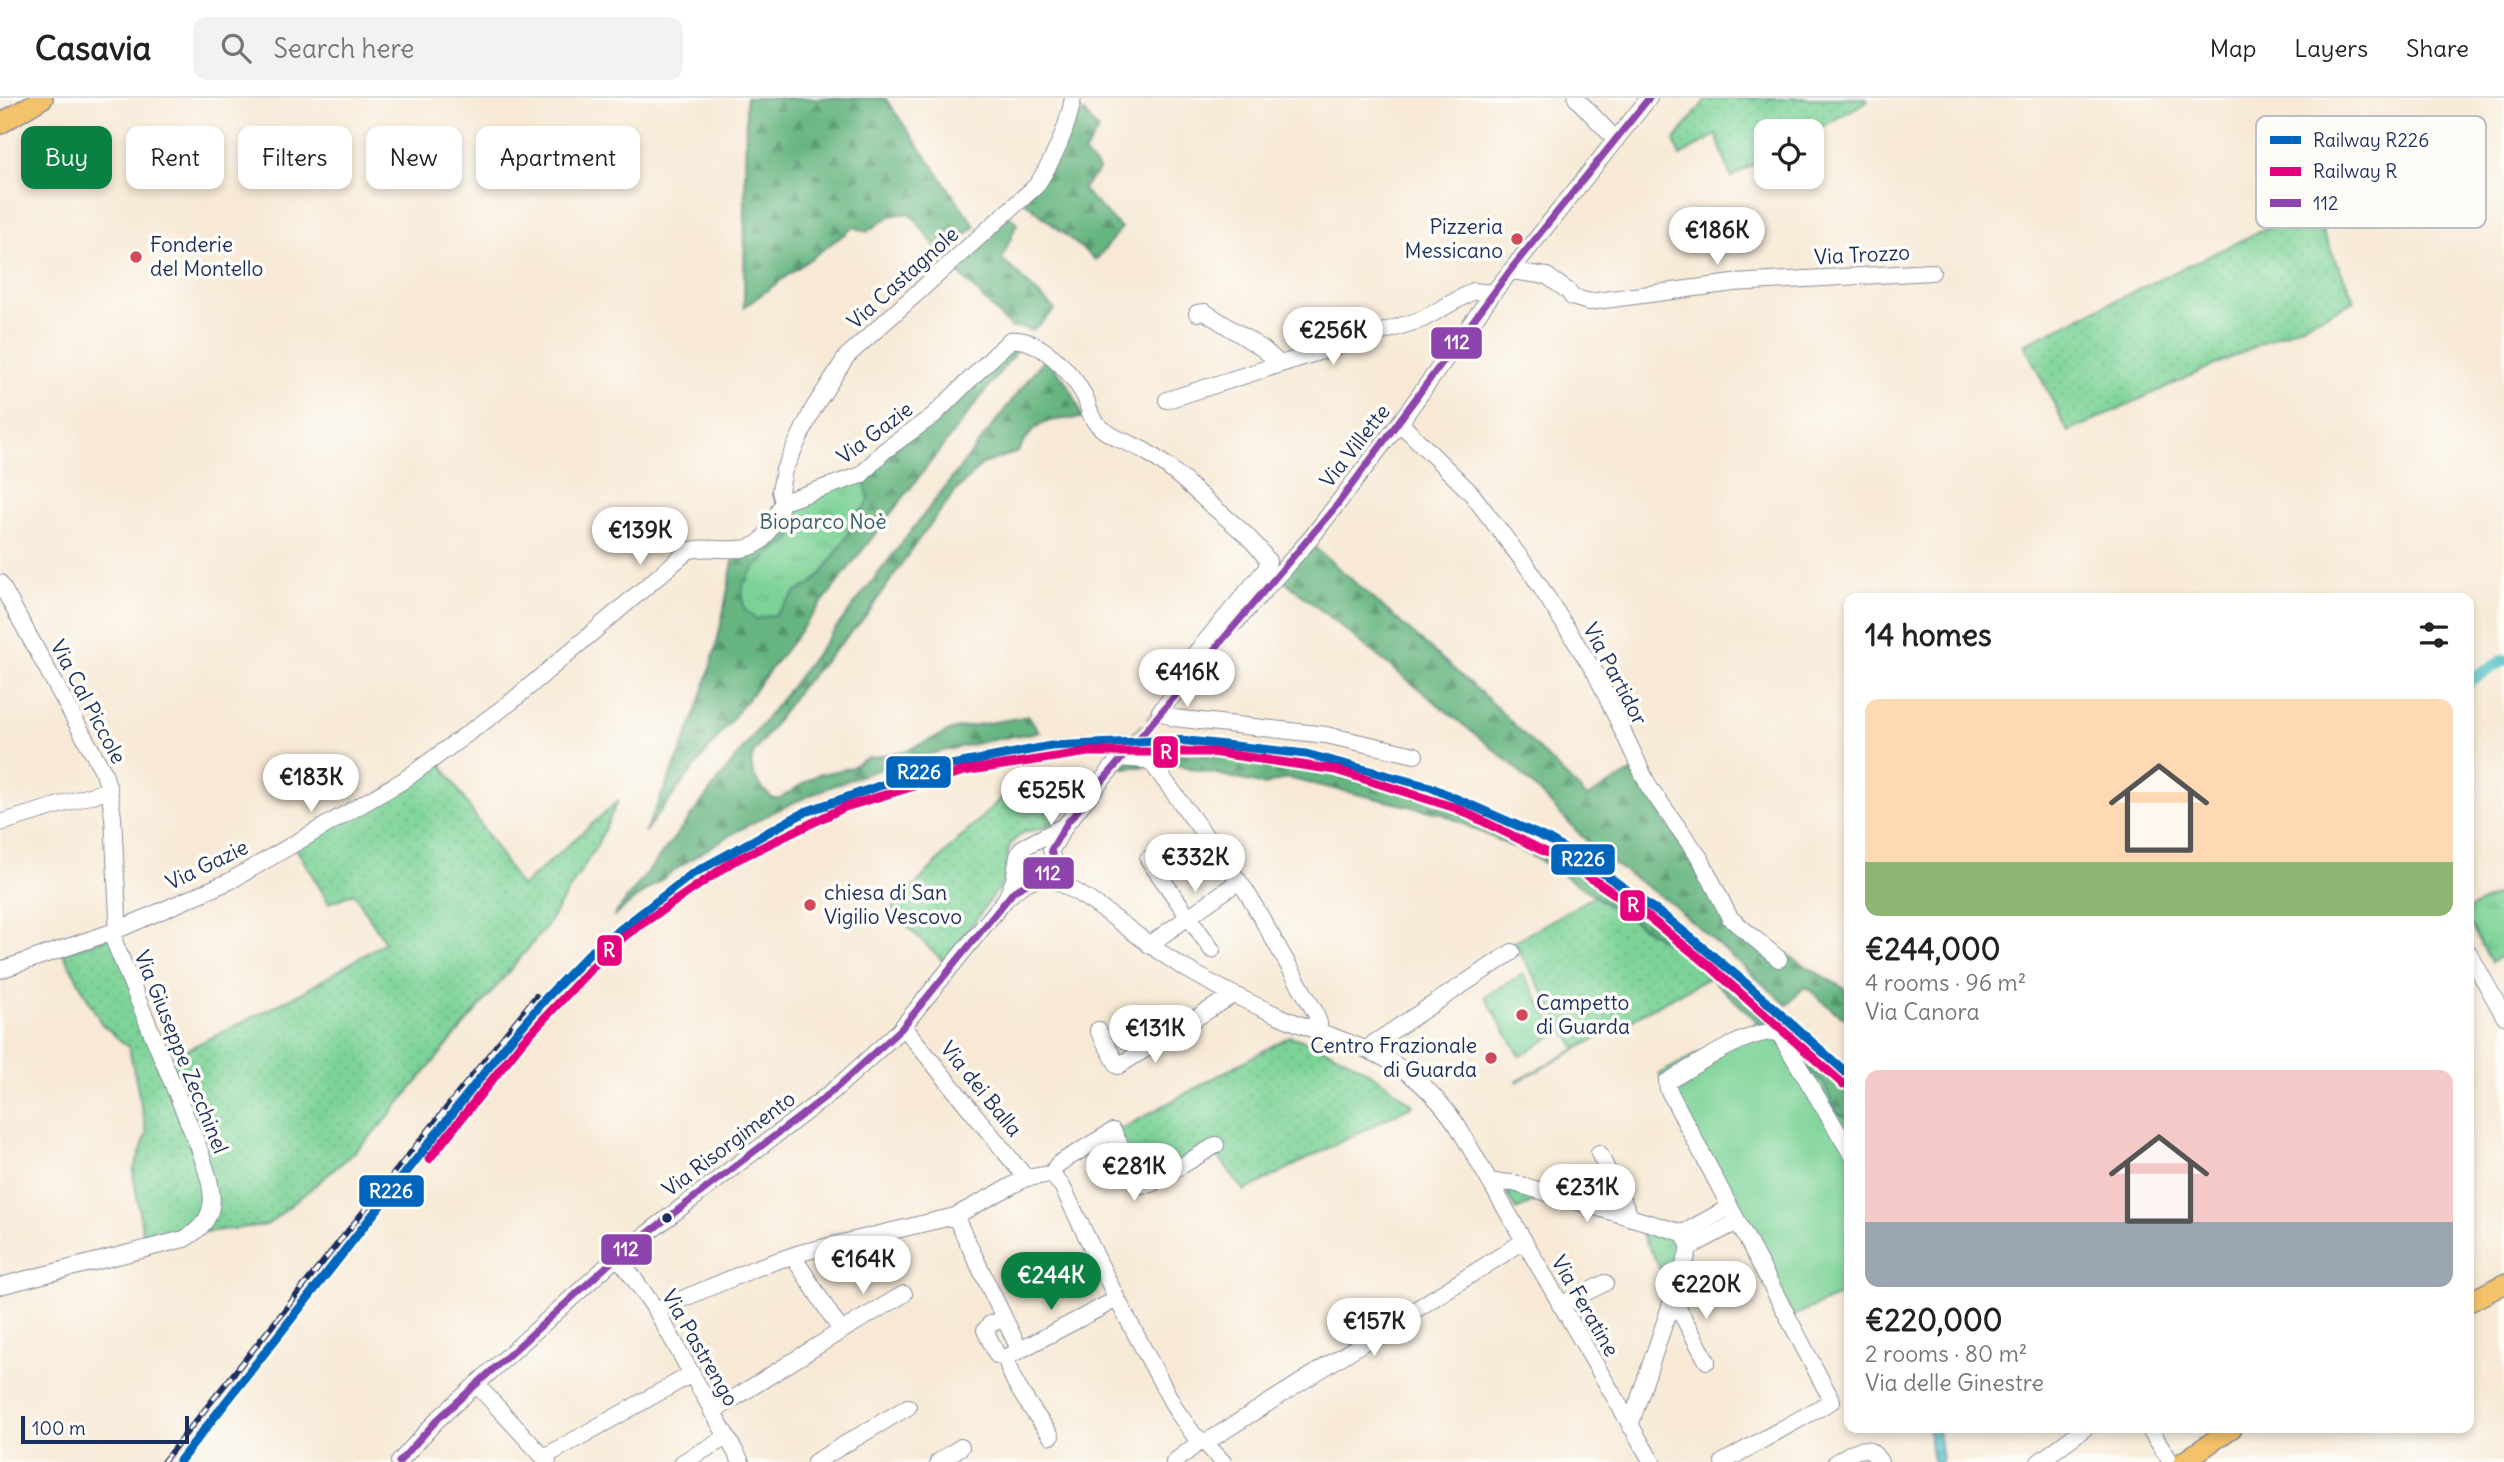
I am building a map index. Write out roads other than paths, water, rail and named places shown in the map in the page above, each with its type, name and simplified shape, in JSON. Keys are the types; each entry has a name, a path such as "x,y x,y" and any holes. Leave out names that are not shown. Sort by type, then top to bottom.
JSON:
{"main road":[{"path":"0,124 43,98"},
{"path":"2474,1299 2504,1284"},
{"path":"2183,1462 2225,1433"}],"street":[{"name":"Via Castagnole","path":"783,502 780,491 784,470 813,409 847,356 1036,186 1063,137 1073,98"},
{"path":"1576,98 1616,140"},
{"name":"Via Villette","path":"1415,755 1326,735 1174,718 1160,711 1279,571 1311,538 1403,418 1493,293 1649,98"},
{"name":"Via Trozzo","path":"1511,271 1547,276 1572,297 1589,302 1732,283 1932,272"},
{"path":"1167,400 1423,319 1473,291 1493,293"},
{"path":"1197,313 1205,312 1263,349 1280,365"},
{"name":"Via Gazie","path":"0,971 115,931 230,881 404,780 511,702 688,551 698,548 752,547 762,540 783,502 861,475 884,451 934,415 1010,340 1029,340 1038,345 1072,377 1086,398 1095,423 1113,437 1146,452 1166,465 1251,540 1268,561 1266,569 1178,674 1178,678 1184,682"},
{"name":"Via Partidor","path":"1403,418 1404,427 1471,493 1529,569 1596,674 1649,787 1700,858 1730,918 1779,959"},
{"name":"Via Cal Piccole","path":"0,583 92,749 109,790 118,917 115,931"},
{"name":"Via Risorgimento","path":"399,1462 437,1420 618,1256 833,1091 903,1026 1005,900 1020,886 1040,878 1052,868 1052,855 1067,823 1120,758 1137,758 1154,766 1231,870 1261,915 1315,1012 1320,1023 1319,1030"},
{"path":"0,824 109,790"},
{"name":"Via Risorgimento","path":"1005,900 1014,880 1022,848 1067,823"},
{"path":"1033,842 1043,844 1052,855"},
{"name":"Via Feratine","path":"1052,855 1075,890"},
{"path":"1148,859 1212,950"},
{"path":"1017,862 1024,875 1040,878"},
{"name":"Via Feratine","path":"1040,878 1075,890 1149,945 1233,995 1285,1019 1370,1049 1401,1067 1439,1101 1457,1125 1652,1462"},
{"path":"1149,945 1232,886"},
{"name":"Via Giuseppe Zecchinel","path":"0,1286 184,1239 203,1226 211,1215 208,1178 199,1148 114,941 115,931"},
{"path":"1370,1049 1374,1043 1512,952"},
{"path":"2474,962 2504,1016"},
{"path":"1098,1030 1118,1066 1233,995"},
{"name":"Via dei Balla","path":"903,1026 1026,1178"},
{"path":"1723,1462 1832,1401 1668,1089 1667,1082 1748,1037 1764,1031 1779,1033 1844,1142"},
{"path":"656,1310 756,1268 793,1256 955,1216 1026,1178 1051,1174 1058,1164 1113,1131 1140,1185 1151,1184 1216,1145"},
{"path":"1599,1153 1631,1217"},
{"path":"1051,1174 1062,1186 1117,1299 1176,1410 1194,1435 1223,1462"},
{"path":"1490,1184 1514,1183 1631,1217 1686,1240"},
{"path":"1630,1426 1673,1298 1686,1240 1734,1215"},
{"path":"955,1216 1003,1319 1013,1353"},
{"path":"1174,1462 1524,1241"},
{"name":"Via Pastrengo","path":"618,1256 656,1310 741,1462"},
{"path":"793,1256 841,1331"},
{"path":"1560,1305 1605,1283"},
{"path":"712,1412 904,1294"},
{"path":"1673,1298 1707,1361"},
{"path":"1003,1319 990,1324 985,1330 997,1355 1013,1353 1117,1299"},
{"path":"1013,1353 1006,1363 1051,1436"},
{"path":"477,1384 546,1459 690,1375"},
{"path":"815,1462 908,1407"},
{"path":"2039,1462 2078,1433"},
{"path":"2153,1433 2171,1462"},
{"path":"683,1462 727,1437"},
{"path":"938,1462 961,1447"},
{"path":"1836,1462 1865,1448 1874,1452 1880,1462"}],"water":[{"path":"1929,1433 1939,1433 1942,1462 1933,1462"}],"waterway":[{"path":"2474,678 2504,660"}],"tunnel":[{"path":"1120,758 1160,711"}],"railway":[{"path":"163,1462 536,996"}],"rail line":[{"name":"R226","path":"179,1462 506,1045 590,953 692,874 805,812 925,770 1051,746 1179,740 1306,754 1430,787 1548,839 1590,864 1668,919 1844,1071"},
{"name":"R","path":"429,1159 523,1041 600,959 627,934 732,862 845,807 964,771 1088,752 1212,752 1336,770 1456,808 1570,864 1642,912 1711,967 1843,1084"}],"place":[{"name":"Pizzeria Messicano","path":"1517,239"},
{"name":"Fonderie del Montello","path":"136,257"},
{"name":"chiesa di San Vigilio Vescovo","path":"810,905"},
{"name":"Campetto di Guarda","path":"1522,1015"},
{"name":"Centro Frazionale di Guarda","path":"1491,1058"}],"park label":[{"name":"Bioparco Noè","path":"823,522"}]}
